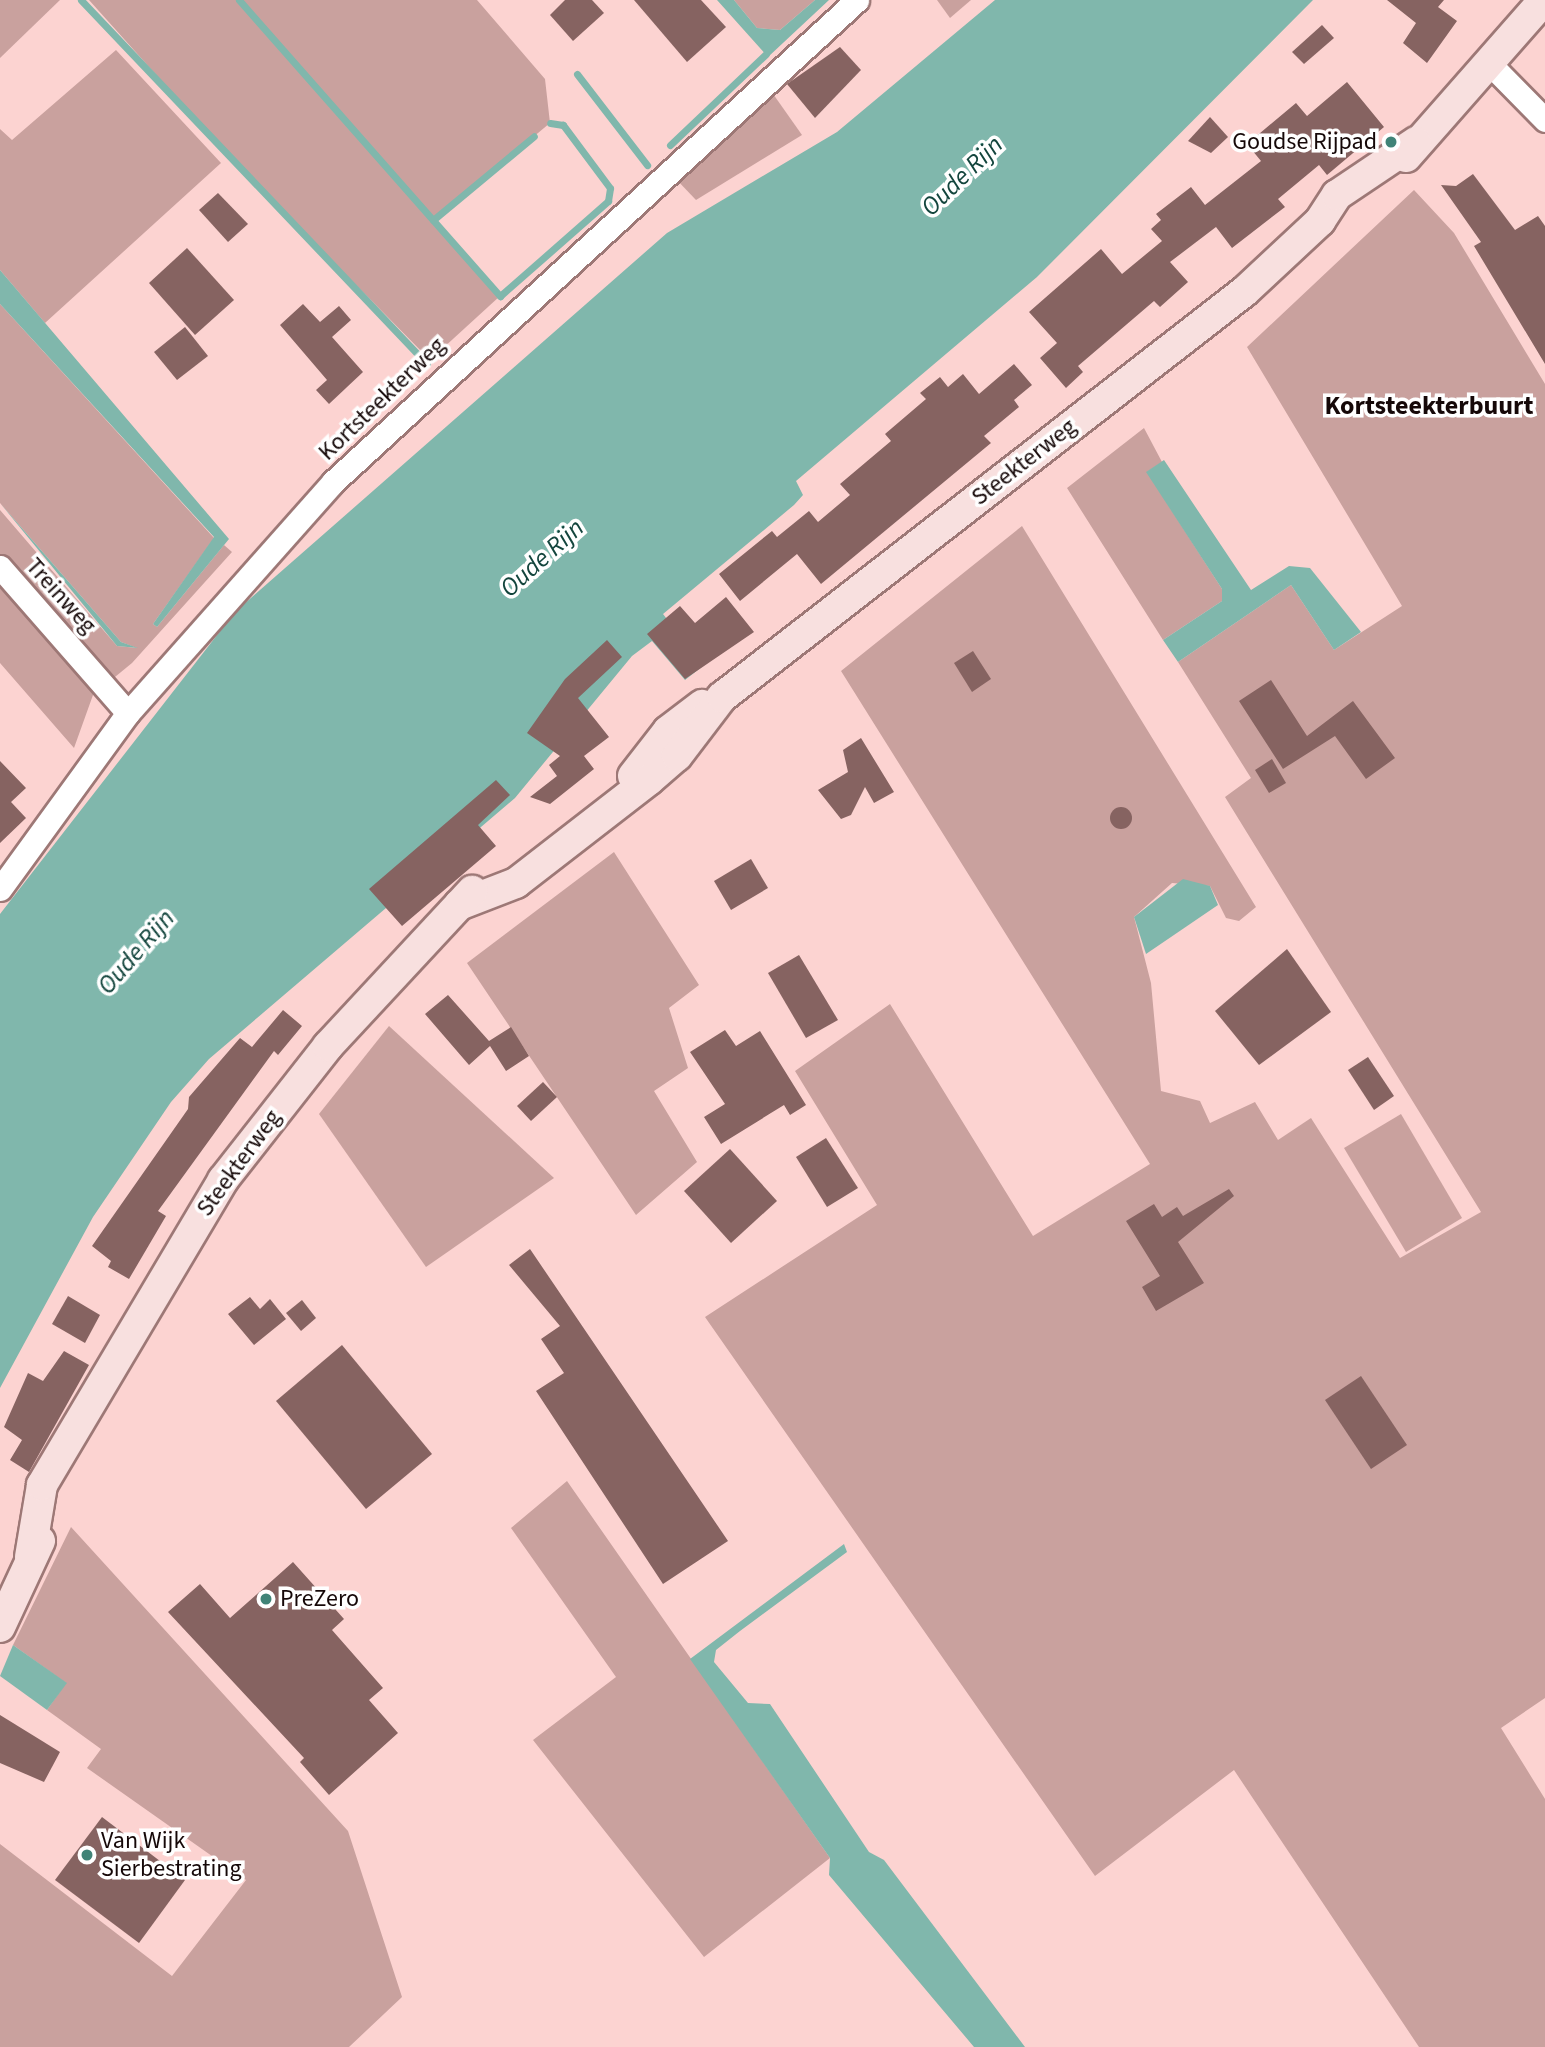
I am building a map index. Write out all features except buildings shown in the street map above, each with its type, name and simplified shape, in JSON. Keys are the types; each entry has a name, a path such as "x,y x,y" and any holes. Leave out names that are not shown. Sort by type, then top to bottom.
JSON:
{"main road":[{"name":"Steekterweg","path":"1489,63 1520,0"},
{"name":"Steekterweg","path":"0,1627 6,1594 30,1556 42,1485 65,1454 223,1180 328,1046 459,905 516,883 622,795 668,731 722,697 1245,290 1320,221 1337,195 1416,142 1544,0"}],"street":[{"name":"Kortsteekterweg","path":"0,889 128,713 228,595 389,427 858,0"},
{"path":"1489,63 1545,120"},
{"name":"Treinweg","path":"0,567 128,713"}],"shaded area":[{"path":"0,0 60,0 0,58"},
{"path":"89,0 236,0 360,138 240,0 477,0 545,79 550,123 434,220 500,296 430,360 229,156"},
{"path":"734,0 815,0 780,30 757,28"},
{"path":"937,0 971,0 950,18"},
{"path":"116,50 221,163 45,323 0,270 0,129 12,140"},
{"path":"771,91 802,135 696,200 675,178"},
{"path":"1414,190 1454,233 1545,384 1545,1698 1501,1728 1545,1799 1545,2047 1419,2047 1234,1770 1095,1876 705,1317 877,1205 795,1071 890,1004 1033,1236 1150,1164 841,671 1022,526 1256,907 1239,921 1226,918 1210,886 1172,883 1134,917 1151,983 1161,1091 1200,1101 1210,1123 1255,1102 1278,1140 1311,1118 1400,1258 1481,1212 1225,797 1251,778 1178,662 1291,585 1334,650 1402,606 1247,347"},
{"path":"0,304 214,538 153,624 157,627 224,545 232,552 132,663 93,695 74,748 0,663 0,510 117,646 137,648 121,642 0,503"},
{"path":"1144,428 1162,462 1147,472 1222,589 1222,601 1163,640 1067,488"},
{"path":"614,852 699,985 669,1008 688,1068 654,1091 697,1162 636,1215 467,963"},
{"path":"389,1026 554,1178 426,1267 319,1114"},
{"path":"1401,1114 1462,1218 1406,1252 1344,1148"},
{"path":"567,1481 830,1858 704,1957 533,1740 616,1677 511,1528"},
{"path":"71,1527 348,1831 402,1997 349,2047 0,2047 0,1844 172,1976 246,1880 87,1768 101,1749 47,1710 66,1683 13,1645"}],"water":[{"path":"717,0 734,0 757,28 780,30 815,0 829,0 768,57"},
{"name":"Oude Rijn","path":"995,0 1313,0 1037,277 796,481 803,495 794,505 663,614 703,666 685,680 652,641 632,656 515,798 209,1059 171,1102 93,1217 0,1388 0,914 235,612 667,233 837,132"},
{"path":"0,270 229,539 157,627 153,624 214,537 0,304"},
{"path":"1164,460 1251,590 1289,566 1310,568 1361,632 1334,650 1291,585 1178,662 1163,640 1222,601 1222,589 1146,472"},
{"path":"0,503 121,642 138,648 117,646"},
{"path":"1183,879 1210,886 1218,905 1146,954 1134,917"},
{"path":"844,1544 847,1552 716,1650 714,1662 748,1703 770,1704 869,1852 884,1860 1025,2047 974,2047 829,1875 830,1858 690,1659"},
{"path":"13,1645 67,1683 47,1710 0,1676"}],"waterway":[{"path":"81,0 427,364"},
{"path":"239,0 500,296 608,201 610,188 563,125 550,123"},
{"path":"670,145 766,54"},
{"path":"577,74 647,165"},
{"path":"433,220 534,136"}],"place":[{"name":"Goudse Rijpad","path":"1391,142"},
{"name":"PreZero","path":"266,1599"},
{"name":"Van Wijk Sierbestrating","path":"87,1855"}],"district":[{"name":"Kortsteekterbuurt","path":"1429,406"}]}
